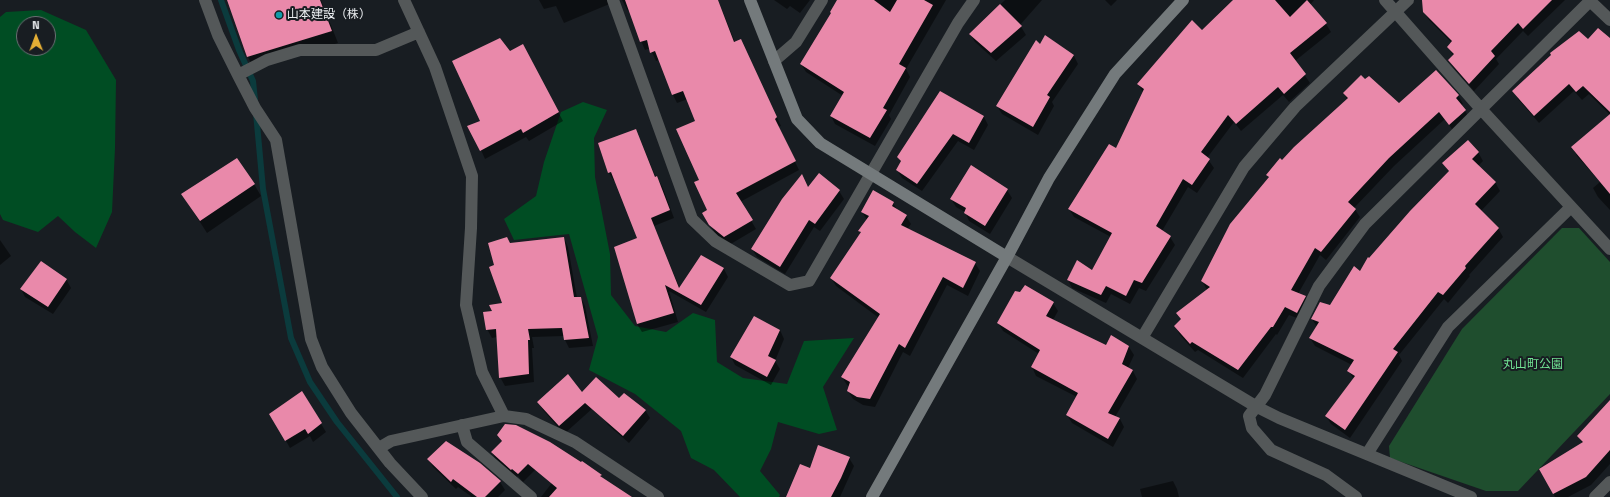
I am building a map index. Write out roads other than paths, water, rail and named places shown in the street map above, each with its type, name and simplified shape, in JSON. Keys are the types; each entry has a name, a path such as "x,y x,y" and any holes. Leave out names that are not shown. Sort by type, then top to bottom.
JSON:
{"street":[{"path":"205,0 218,35 238,75 255,108 276,140 311,339 322,367 351,413 390,463 422,497"},
{"path":"404,0 435,67 472,176 471,228 466,305 482,372 504,416"},
{"path":"613,0 692,219 715,241 790,286 809,280 958,23 974,0"},
{"path":"750,0 797,119 820,143 1257,407 1279,418 1471,497"},
{"path":"774,61 796,42 822,0"},
{"path":"872,497 1049,178 1116,74 1183,0"},
{"path":"1386,0 1481,109 1610,249"},
{"path":"1142,338 1244,167 1295,106 1408,0"},
{"path":"1356,497 1326,475 1271,450 1252,428 1249,416 1265,395 1319,286 1366,224 1590,1 1610,20"},
{"path":"238,75 267,60 300,50 376,50 419,32"},
{"path":"1367,454 1448,328 1571,207"},
{"path":"379,448 391,441 504,416 526,419 575,442 658,497"},
{"path":"462,425 467,442 531,497"},
{"path":"1595,497 1610,482"}],"waterway":[{"path":"221,0 239,50 253,81 255,100"},
{"path":"256,113 263,189 291,338 310,382 337,422 397,497"}],"place":[{"name":"山本建設（株）","path":"279,15"}],"park label":[{"name":"丸山町公園","path":"1533,365"}]}
